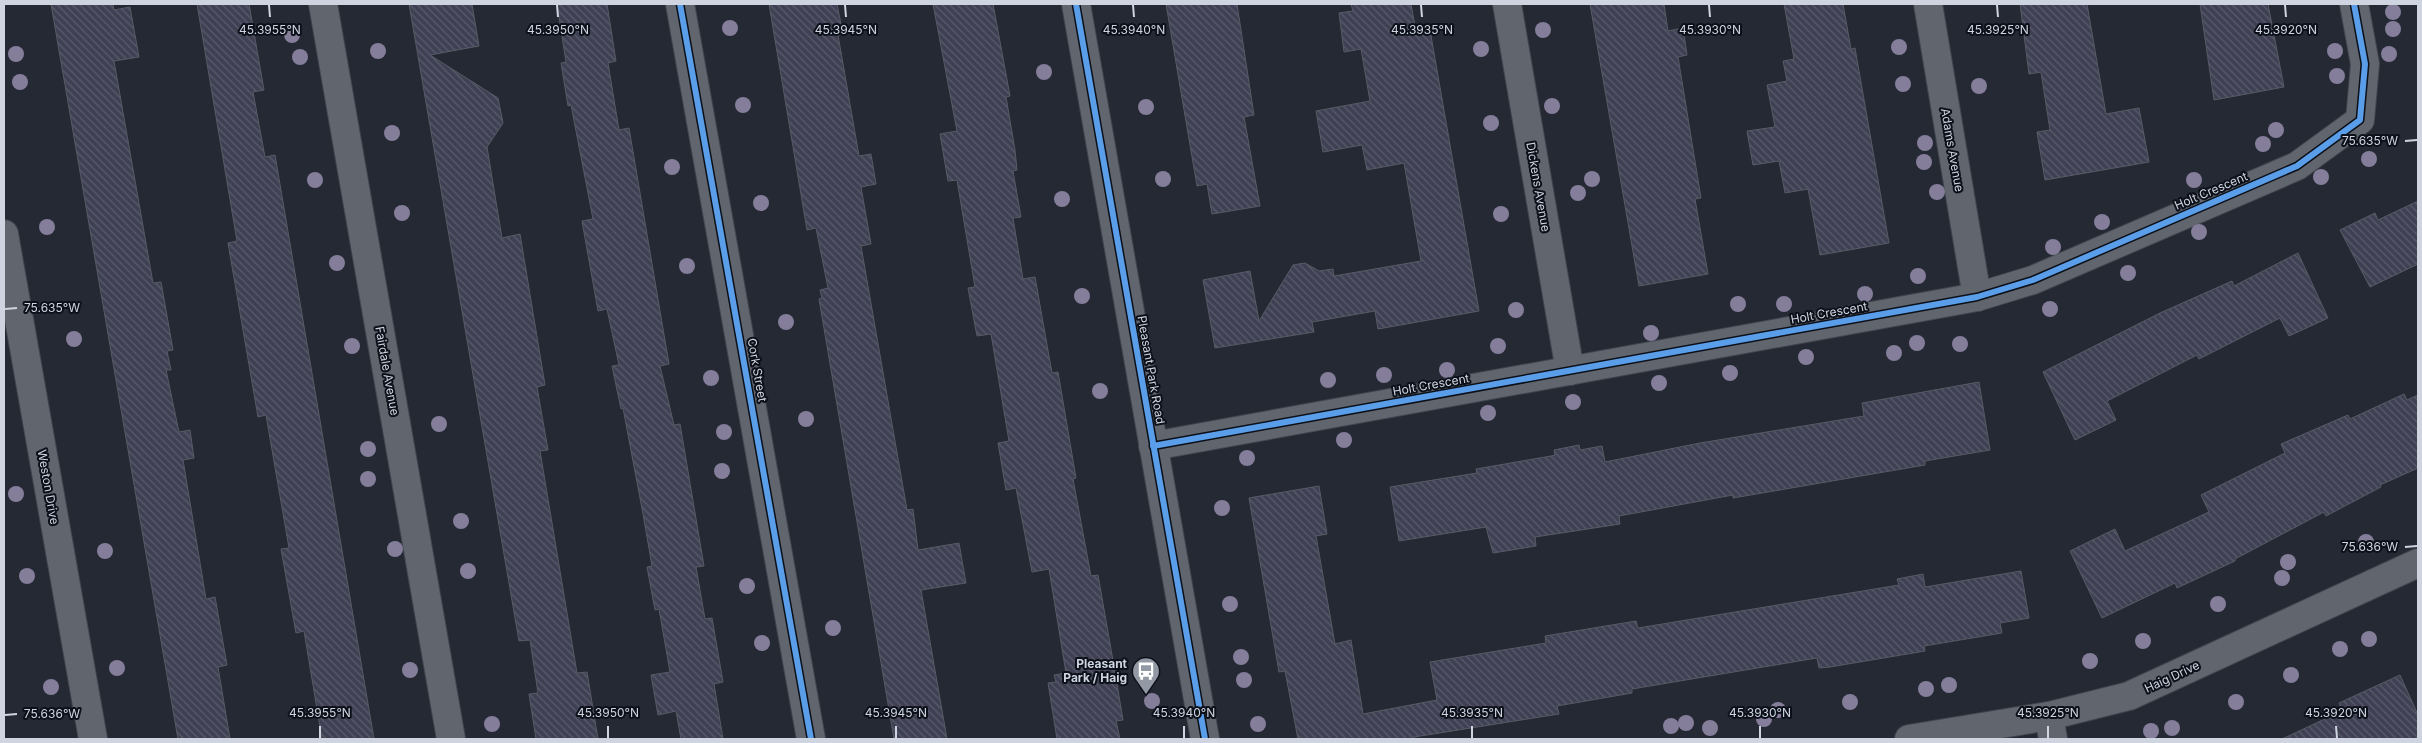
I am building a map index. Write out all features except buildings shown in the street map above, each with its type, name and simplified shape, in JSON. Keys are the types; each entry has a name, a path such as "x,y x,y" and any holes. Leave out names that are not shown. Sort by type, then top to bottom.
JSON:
{"street":[{"name":"Fairdale Avenue","path":"323,4 451,739"},
{"name":"Cork Street","path":"680,4 811,739"},
{"name":"Pleasant Park Road","path":"1076,4 1205,739"},
{"name":"Dickens Avenue","path":"1506,4 1570,371"},
{"name":"Adams Avenue","path":"1928,4 1977,297"},
{"name":"Holt Crescent","path":"1153,446 1977,297 2033,280 2297,166 2360,120 2365,64 2354,4"},
{"name":"Weston Drive","path":"4,234 93,739"},
{"name":"Haig Drive","path":"1909,739 2051,728 2129,696 2418,563"}],"cycle path":[{"path":"680,4 811,739"},
{"path":"1076,4 1205,739"},
{"path":"1153,446 1977,297 2033,280 2297,166 2360,120 2365,64 2354,4"}],"place":[{"name":"Pleasant Park / Haig","path":"1146,695"}]}
